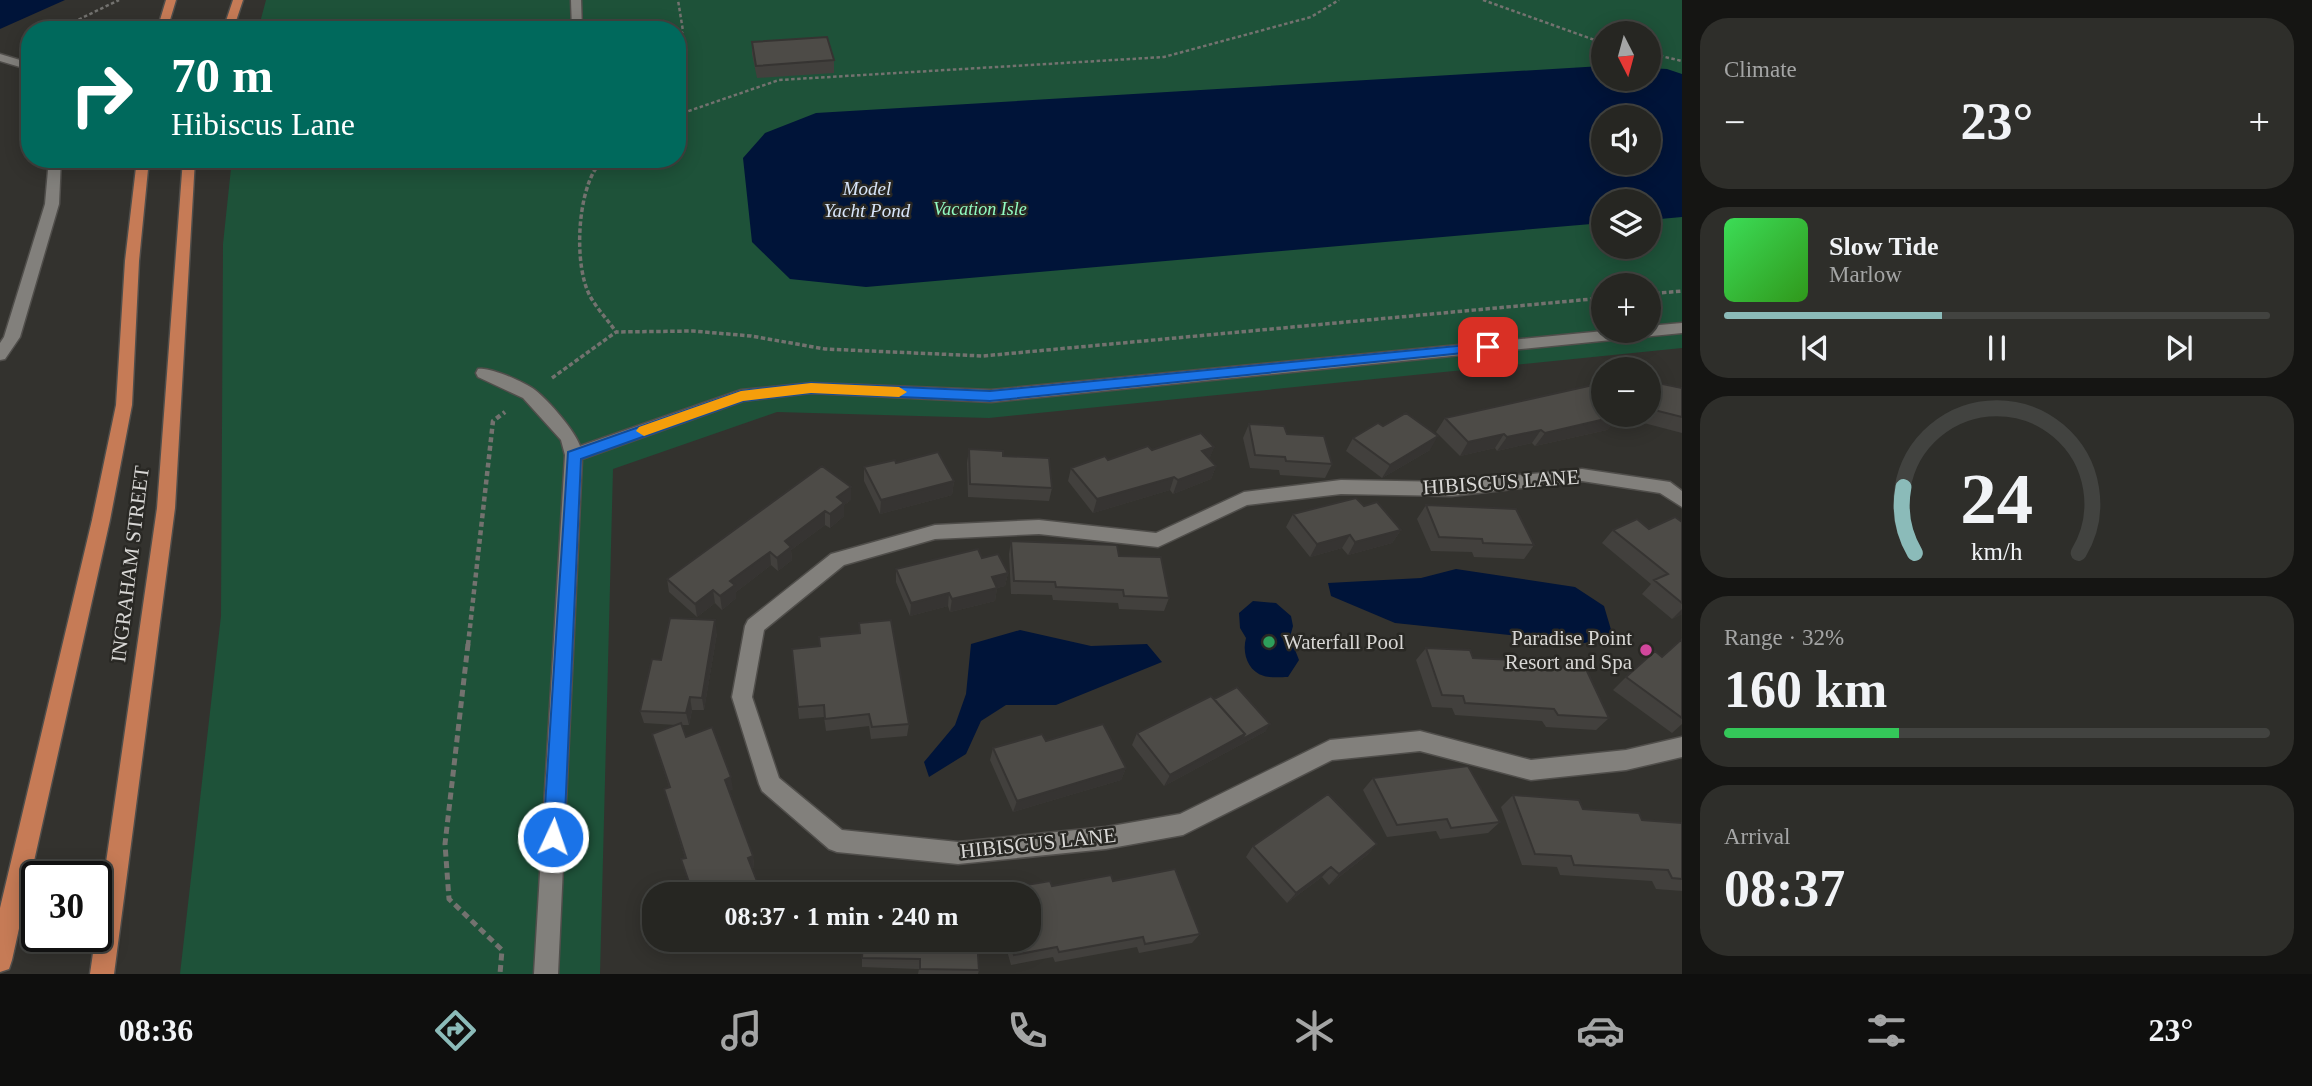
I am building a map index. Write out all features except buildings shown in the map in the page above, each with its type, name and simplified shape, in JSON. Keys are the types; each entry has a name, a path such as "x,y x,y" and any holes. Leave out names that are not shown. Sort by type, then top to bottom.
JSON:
{"main road":[{"path":"165,21 171,0"},
{"path":"231,21 238,0"},
{"name":"INGRAHAM STREET","path":"0,960 101,520 124,405 132,261 142,168"},
{"name":"INGRAHAM STREET","path":"102,974 166,508 188,168"}],"street":[{"path":"576,0 577,21"},
{"path":"0,57 21,63"},
{"path":"0,355 12,337 51,204 54,168"},
{"path":"574,456 741,396 811,388 990,396 1682,328"},
{"path":"484,373 529,394 569,438 574,456 546,974"},
{"name":"HIBISCUS LANE","path":"1682,500 1664,487 1582,475 1451,489 1340,487 1244,499 1158,540 1038,527 935,532 838,559 755,626 742,697 770,784 837,841 958,853 1106,838 1183,824 1330,750 1420,741 1531,770 1626,760 1682,747"}],"path":[{"path":"76,21 119,0"},
{"path":"678,0 681,21"},
{"path":"686,112 779,80 1164,57 1311,17 1339,0"},
{"path":"1483,0 1591,39"},
{"path":"1661,56 1682,61"},
{"path":"596,168 588,180 579,214 581,255 589,294 616,332"},
{"path":"1661,293 1682,291"},
{"path":"500,974 502,950 449,899 445,844 493,421 616,332 693,331 751,335 825,349 983,356 1591,299"}],"green space":[{"name":"Vacation Isle","path":"266,0 1682,0 1682,348 989,418 777,412 613,469 600,974 180,974 221,616 223,244 231,168 686,168 686,21 260,21"}],"water":[{"path":"0,0 65,0 0,29"},
{"name":"Model Yacht Pond","path":"1591,67 1591,91 1661,91 1661,69 1667,69 1682,74 1682,217 1661,219 1661,189 1591,189 1591,224 866,287 790,279 752,242 743,158 765,133 816,113"},
{"path":"1456,569 1575,587 1604,606 1612,633 1585,643 1395,623 1331,596 1328,583 1421,578"},
{"name":"Waterfall Pool","path":"1253,601 1276,603 1291,616 1293,626 1290,637 1299,660 1288,677 1258,674 1247,660 1246,638 1240,628 1239,613"},
{"path":"1020,630 1091,646 1147,644 1162,662 1056,705 1006,705 981,721 966,754 929,777 924,762 955,725 966,694 971,644"}],"slow traffic":[{"path":"644,431 741,396 811,388 899,392"}],"place":[{"name":"Waterfall Pool","path":"1269,642"},
{"name":"Paradise Point Resort and Spa","path":"1646,650"}],"route":[{"path":"553,837 574,456 741,396 811,388 990,396 1488,347"}]}
